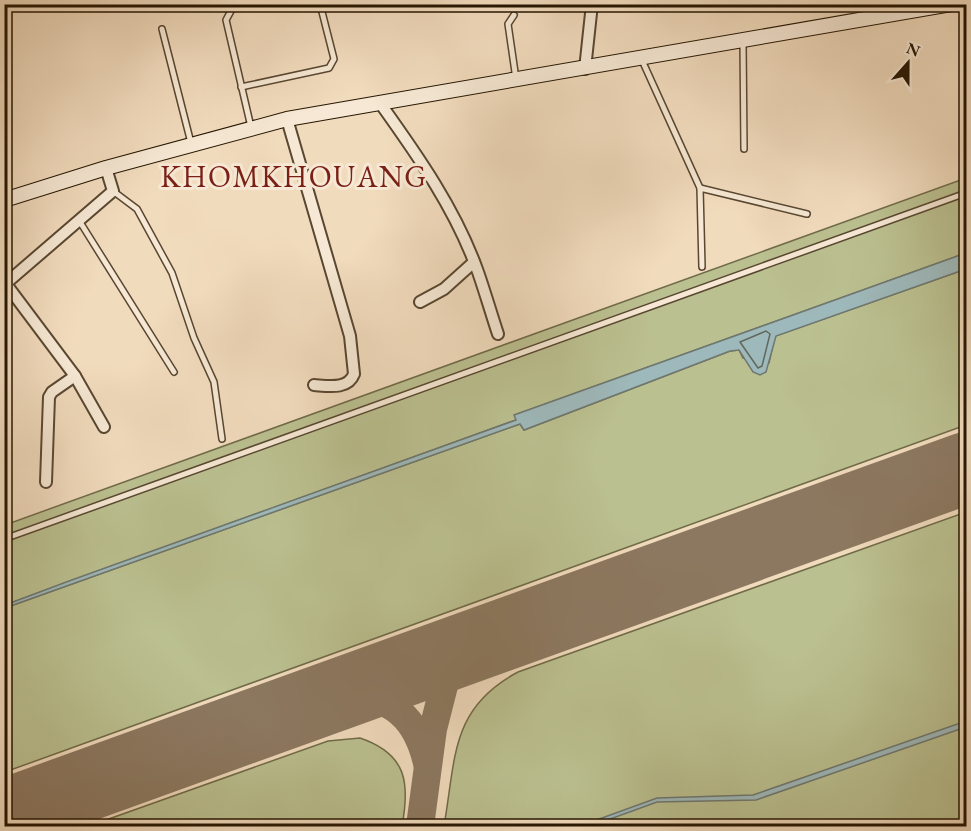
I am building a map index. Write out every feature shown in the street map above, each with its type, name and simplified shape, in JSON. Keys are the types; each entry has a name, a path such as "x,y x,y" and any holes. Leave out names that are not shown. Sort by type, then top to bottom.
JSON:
{"main road":[{"path":"4,200 106,168 287,119 743,41 886,10 951,5"}],"street":[{"path":"585,69 592,4"},
{"path":"380,103 423,163 474,262 498,334"},
{"path":"287,119 350,336 354,374 352,379 340,386 314,385"},
{"path":"104,427 75,376 5,285 113,191 106,168"},
{"path":"420,302 444,289 474,262"},
{"path":"46,482 50,397 52,392 75,376"}],"lane":[{"path":"239,4 232,9 226,20 251,128"},
{"path":"242,87 329,68 333,64 334,59 320,4"},
{"path":"514,15 508,24 516,80"},
{"path":"162,29 192,145"},
{"path":"743,41 744,149"},
{"path":"641,58 700,188 702,267"},
{"path":"700,188 807,214"},
{"path":"113,191 137,209 172,273 194,338 214,382 222,439"},
{"path":"4,538 966,193"},
{"path":"80,222 174,372"}],"green space":[{"path":"966,178 966,253 515,415 516,420 5,605 5,525"},
{"path":"966,269 966,425 5,772 5,608 520,424 524,430 730,351 739,350 743,358 769,363 775,336"},
{"path":"966,512 966,826 444,826 455,757 468,719 479,702 496,686 518,672"},
{"path":"360,738 388,752 402,772 405,796 402,826 89,826 328,741"}],"water":[{"path":"966,253 966,269 776,336 766,372 760,375 753,372 739,350 730,351 524,430 520,424 5,608 5,605 69,581 516,420 514,415"},
{"path":"966,721 966,727 756,800 657,802 591,826 580,826 657,798 753,795"}],"taxiway":[{"path":"420,826 433,729 452,654"},
{"path":"346,692 377,699 400,712 416,733 427,763"}],"runway":[{"path":"4,815 966,468"}],"district":[{"name":"KHOMKHOUANG","path":"294,177"}]}
